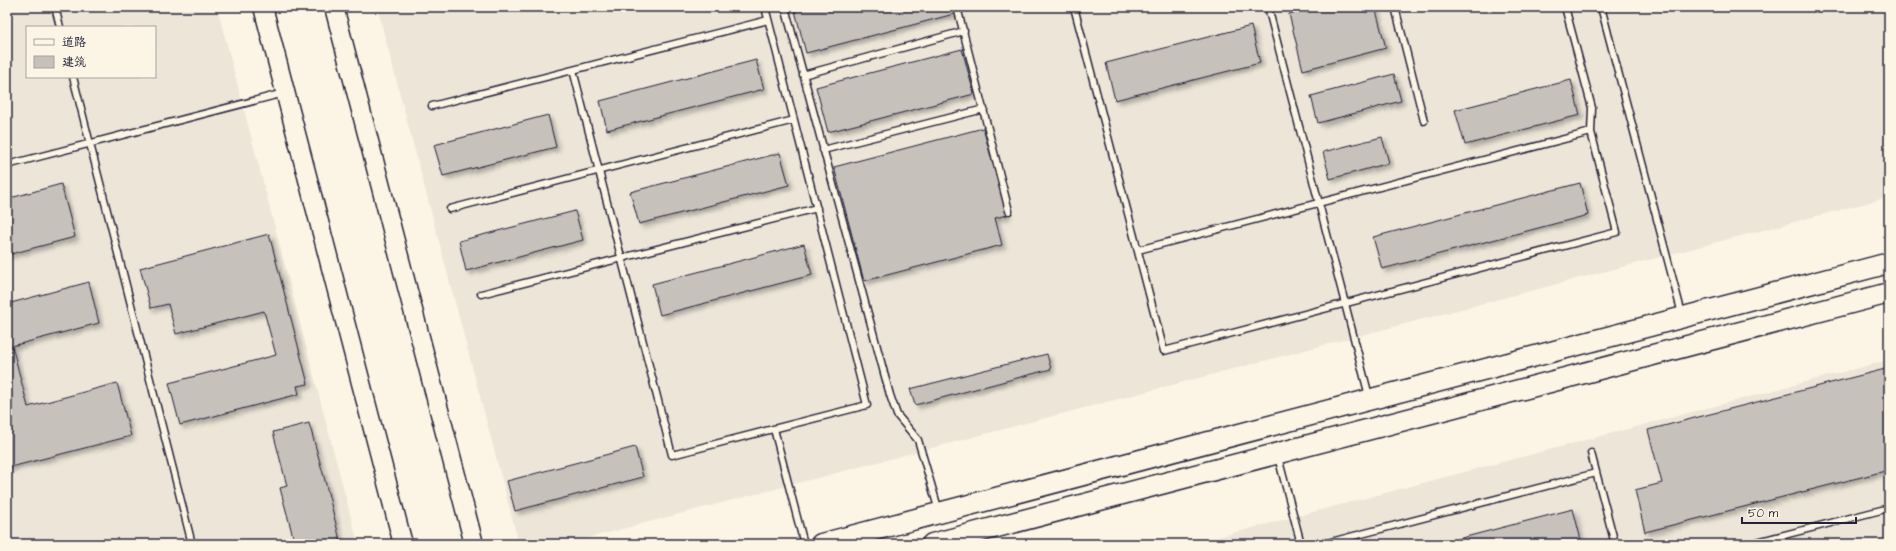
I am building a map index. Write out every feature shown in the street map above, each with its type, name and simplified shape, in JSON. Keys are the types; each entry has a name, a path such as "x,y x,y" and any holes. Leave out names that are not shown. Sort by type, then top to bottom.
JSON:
{"main road":[{"path":"821,544 1889,263"},
{"path":"932,544 984,534 1277,453 1889,293"}],"street":[{"path":"263,7 403,544"},
{"path":"334,7 474,544"}],"lane":[{"path":"55,7 60,26"},
{"path":"573,70 672,455 867,405 765,7"},
{"path":"785,7 890,395 897,415 918,440 939,513"},
{"path":"958,7 1010,211"},
{"path":"1074,7 1164,350 1617,232 1591,132 1592,108 1565,7"},
{"path":"1268,7 1370,400"},
{"path":"1395,7 1424,121"},
{"path":"1601,7 1683,317"},
{"path":"432,106 768,20"},
{"path":"803,75 964,31"},
{"path":"73,78 192,544"},
{"path":"7,165 285,93"},
{"path":"824,150 984,109"},
{"path":"450,209 794,120"},
{"path":"1138,250 1591,132"},
{"path":"481,294 817,208"},
{"path":"774,429 804,544"},
{"path":"1277,453 1301,544"},
{"path":"1591,453 1615,544"},
{"path":"1323,544 1596,473"},
{"path":"1749,544 1889,508"}],"shaded area":[{"path":"7,7 217,7 358,544 7,544"},
{"path":"377,7 1889,7 1889,197 565,544 519,544"},
{"path":"1889,360 1889,544 1192,544"}],"building":[{"path":"794,7 953,7 954,14 806,53"},
{"path":"1316,7 1375,7 1386,48 1303,70 1289,14"},
{"path":"1251,26 1260,63 1115,100 1106,63"},
{"path":"962,49 974,94 828,132 816,87"},
{"path":"756,60 764,89 607,130 600,101"},
{"path":"1394,74 1401,101 1318,123 1311,96"},
{"path":"1571,80 1580,115 1465,145 1455,110"},
{"path":"548,115 556,147 443,176 434,145"},
{"path":"983,128 1007,215 995,218 1002,245 864,281 834,167"},
{"path":"1382,137 1389,163 1330,179 1323,152"},
{"path":"780,153 789,185 639,224 630,192"},
{"path":"1580,183 1588,215 1382,269 1373,237"},
{"path":"61,184 75,237 7,255 7,199"},
{"path":"575,211 583,240 466,271 459,241"},
{"path":"269,234 308,384 297,386 299,394 180,425 169,383 276,355 264,311 176,334 168,304 151,308 140,268"},
{"path":"804,244 812,275 660,315 652,284"},
{"path":"89,282 99,323 12,346 28,407 117,383 131,436 7,468 7,304"},
{"path":"1047,354 1051,369 915,405 910,389"},
{"path":"1889,368 1889,470 1645,532 1635,490 1662,483 1648,430"},
{"path":"309,423 341,544 295,544 280,488 287,486 273,432"},
{"path":"635,447 643,477 515,511 507,481"},
{"path":"1573,509 1582,544 1455,544 1454,540"}]}
